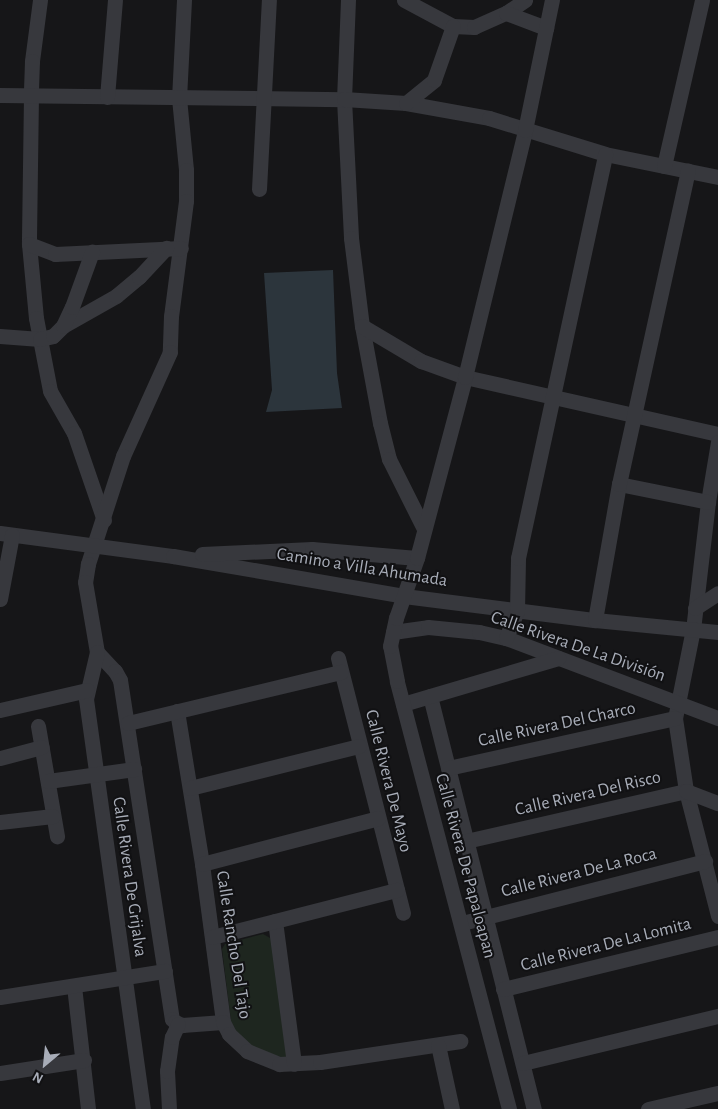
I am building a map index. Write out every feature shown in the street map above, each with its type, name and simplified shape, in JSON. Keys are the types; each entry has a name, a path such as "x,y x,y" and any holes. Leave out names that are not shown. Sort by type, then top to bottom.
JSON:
{"street":[{"path":"40,0 32,61 29,244 40,340 50,391 74,433 104,520"},
{"path":"107,97 116,0"},
{"path":"184,0 179,98 186,170 186,201 173,248 168,360 124,456 94,546 85,582 98,652 116,671 120,680 172,1019 178,1024 223,1022"},
{"path":"259,189 269,0"},
{"path":"348,0 344,99 351,238 362,326 380,423 390,459 424,529"},
{"path":"404,0 453,26 480,25 506,12 524,0"},
{"name":"Calle Rivera De Papaloapan","path":"509,1109 462,923 403,704 390,646 417,558 465,377 525,130 552,0"},
{"path":"664,166 702,0"},
{"path":"506,12 546,28"},
{"path":"406,103 434,80 453,26"},
{"path":"0,95 344,99 406,103 489,118 605,154 718,177"},
{"path":"506,638 517,611 518,558 605,154"},
{"path":"595,620 618,484 688,171"},
{"path":"29,244 55,254 173,248"},
{"path":"0,336 40,340 53,336 63,326 116,296 173,248"},
{"path":"63,326 92,252"},
{"path":"362,326 422,361 465,377 554,395 718,434"},
{"path":"718,442 708,502 693,628 675,718 686,791 705,861 714,882 718,916"},
{"path":"618,484 708,502"},
{"path":"0,599 6,534"},
{"name":"Camino a Villa Ahumada","path":"6,534 173,556 404,596 595,620 693,628 718,632"},
{"path":"173,556 312,549 417,558"},
{"path":"695,608 718,593"},
{"name":"Calle Rivera De La División","path":"393,632 428,627 479,632 506,638 718,718"},
{"name":"Calle Rivera De Grijalva","path":"98,652 86,699 143,1109"},
{"path":"403,704 558,658"},
{"name":"Calle Rivera De Mayo","path":"177,711 340,665 403,914"},
{"path":"0,710 87,690"},
{"path":"430,696 534,1109"},
{"path":"128,723 177,711"},
{"name":"Calle Rancho Del Tajo","path":"177,711 202,864 223,1022 229,1034 247,1051 279,1064 294,1064 460,1041"},
{"name":"Calle Rivera Del Charco","path":"448,768 675,718"},
{"path":"38,726 57,836"},
{"path":"190,788 359,746"},
{"path":"0,758 42,747"},
{"path":"48,782 134,769"},
{"name":"Calle Rivera Del Risco","path":"466,841 686,791 718,803"},
{"path":"0,822 53,816"},
{"path":"202,864 378,818"},
{"name":"Calle Rivera De La Roca","path":"462,923 705,861"},
{"path":"212,937 396,890"},
{"path":"275,921 294,1064"},
{"name":"Calle Rivera De La Lomita","path":"503,989 718,937"},
{"path":"0,997 165,971"},
{"path":"74,986 84,1060 88,1109"},
{"path":"523,1063 718,1016"},
{"path":"170,1109 166,1071 172,1037 178,1024"},
{"path":"438,1045 452,1109"},
{"path":"0,1073 84,1060"},
{"path":"648,1109 718,1093"}],"shaded area":[{"path":"333,270 337,373 342,408 266,412 272,390 264,273"},
{"path":"263,934 272,939 287,1058 268,1055 247,1043 232,1029 222,949 225,944"}]}
